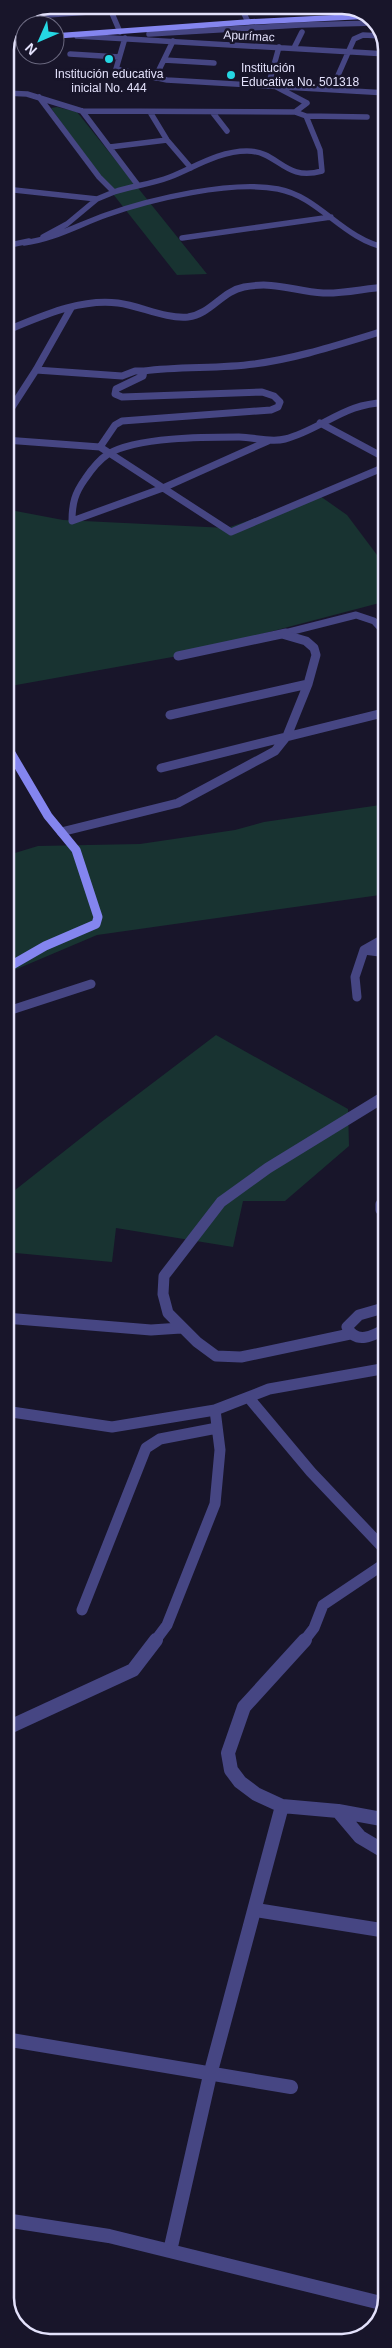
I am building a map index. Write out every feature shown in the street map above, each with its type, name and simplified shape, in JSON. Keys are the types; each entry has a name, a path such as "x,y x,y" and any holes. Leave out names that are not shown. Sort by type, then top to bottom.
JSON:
{"street":[{"path":"50,15 66,14"},
{"path":"112,14 120,32"},
{"path":"244,14 248,22"},
{"path":"66,36 248,22 355,17"},
{"name":"Apurímac","path":"111,37 300,25 366,23"},
{"path":"294,48 302,32"},
{"name":"Apurímac","path":"66,36 111,37 378,54"},
{"path":"332,90 348,52 358,36 375,36"},
{"path":"125,38 115,67 116,69 155,78 378,93"},
{"path":"155,78 173,41"},
{"path":"271,86 269,83 279,48"},
{"path":"70,54 120,57"},
{"path":"164,60 214,63"},
{"path":"271,86 304,99 307,104 295,112"},
{"path":"14,93 37,94 71,109 82,111 295,112 306,116 367,117"},
{"path":"37,94 99,177 114,192"},
{"path":"82,111 137,184"},
{"path":"150,112 167,140 191,168"},
{"path":"213,113 227,131"},
{"path":"24,243 44,237 67,224 97,199 137,184 158,181 191,168 214,156 249,151 270,156 288,171 298,174 322,171 320,153 306,116"},
{"path":"110,147 167,140"},
{"path":"14,245 56,238 101,218 149,203 232,190 279,189 294,194 331,217 365,244 378,246"},
{"path":"14,190 97,199"},
{"path":"182,238 331,217"},
{"path":"14,328 71,308 113,302 187,317 197,316 208,312 222,296 237,288 248,286 282,286 324,293 378,288"},
{"path":"14,404 36,370 71,308"},
{"path":"36,370 122,376 135,371 163,368 254,364 311,352 378,333"},
{"path":"100,447 115,425 122,421 271,410 278,406 280,402 274,396 262,392 130,397 115,394 116,389 142,376 145,373 144,371"},
{"path":"268,441 240,437 146,443 121,448 108,453 96,464 72,500 72,521 163,488 268,441 298,435 320,423 372,402 378,402"},
{"path":"320,423 378,454"},
{"path":"14,441 100,447 231,532 378,470"},
{"path":"178,656 282,634 356,615 363,615 378,622"},
{"path":"61,832 178,802 275,751 287,736 308,684 316,655 314,648 306,641 282,634"},
{"path":"170,715 308,684"},
{"path":"161,768 378,714"},
{"path":"14,758 48,816 76,850 98,918 96,924 45,946 14,964"},
{"path":"357,997 356,977 364,950 378,942"},
{"path":"364,950 378,952"},
{"path":"14,1009 91,984"},
{"path":"350,1334 241,1357 216,1356 181,1328 168,1313 165,1304 164,1276 221,1202 276,1163 378,1101"},
{"path":"378,1308 364,1312 352,1320 347,1327 350,1334 358,1339 370,1338 378,1333"},
{"path":"14,1319 151,1330 181,1328"},
{"path":"14,1412 112,1427 215,1410 269,1389 378,1370"},
{"path":"249,1398 311,1472 378,1543"},
{"path":"14,1725 133,1670 167,1625 214,1504 220,1450 215,1410"},
{"path":"82,1610 146,1448 160,1439 217,1428"},
{"path":"378,1568 323,1605 314,1628 297,1650 244,1707 228,1753 231,1770 240,1782 256,1794 282,1806 338,1811 378,1818"},
{"path":"170,2251 210,2075 256,1910 282,1806"},
{"path":"338,1811 360,1837 378,1848"},
{"path":"256,1910 378,1930"},
{"path":"14,2041 210,2075 291,2087"},
{"path":"14,2221 108,2236 378,2302"}],"green space":[{"path":"57,107 77,112 207,274 177,275 113,194 51,108"},
{"path":"320,496 347,515 378,556 378,603 178,656 14,685 14,511 63,520 227,528"},
{"path":"378,805 378,895 97,935 14,970 14,853 38,846 140,844 235,830 264,822"},
{"path":"216,1035 348,1109 349,1146 285,1201 243,1201 233,1247 116,1228 112,1262 14,1253 14,1191"}],"place":[{"name":"Institución educativa inicial No. 444","path":"109,59"},
{"name":"Institución Educativa No. 501318","path":"231,75"}]}
